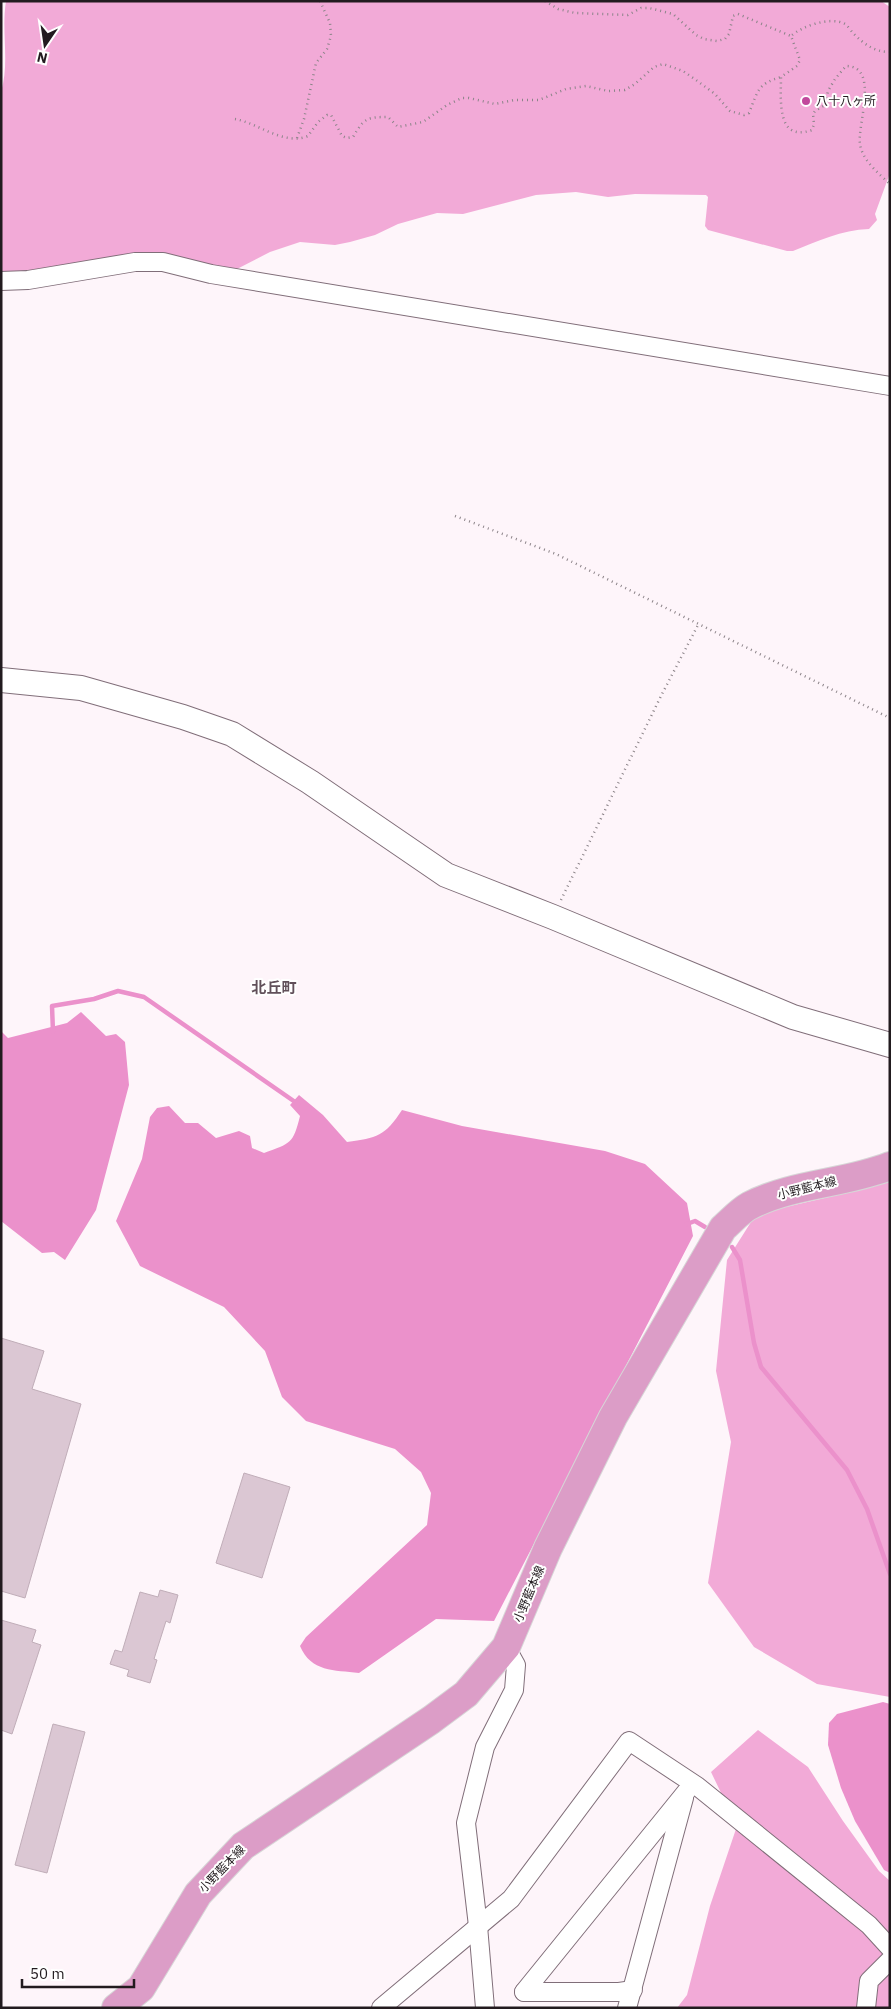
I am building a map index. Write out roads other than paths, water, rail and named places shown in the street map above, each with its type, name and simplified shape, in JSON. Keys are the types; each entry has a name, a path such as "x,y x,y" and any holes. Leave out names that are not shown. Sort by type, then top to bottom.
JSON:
{"main road":[{"name":"小野藍本線","path":"116,2008 141,1988 198,1894 243,1846 431,1720 466,1694 506,1647 548,1548 614,1417 722,1228 748,1207 785,1192 870,1174 890,1166"}],"street":[{"path":"1,281 28,280 135,262 163,262 211,274 890,386"},
{"path":"1,680 81,688 184,717 232,734 310,782 446,875 793,1017 890,1045"},
{"path":"485,2008 466,1823 485,1747 514,1690 516,1666 506,1647"},
{"path":"381,2008 511,1899 629,1741 869,1925 890,1948"},
{"path":"627,2008 687,1786"},
{"path":"633,1990 619,1992 524,1992 687,1786"},
{"path":"866,2008 869,1981 890,1960"}],"waterway":[{"path":"53,1032 52,1006 94,999 118,991 144,997 298,1104"},
{"path":"687,1224 695,1221 705,1227"},
{"path":"732,1247 740,1260 754,1343 761,1367 847,1470 867,1509 890,1574"}],"place":[{"name":"八十八ヶ所","path":"806,101"}],"district":[{"name":"北丘町","path":"274,988"}]}
